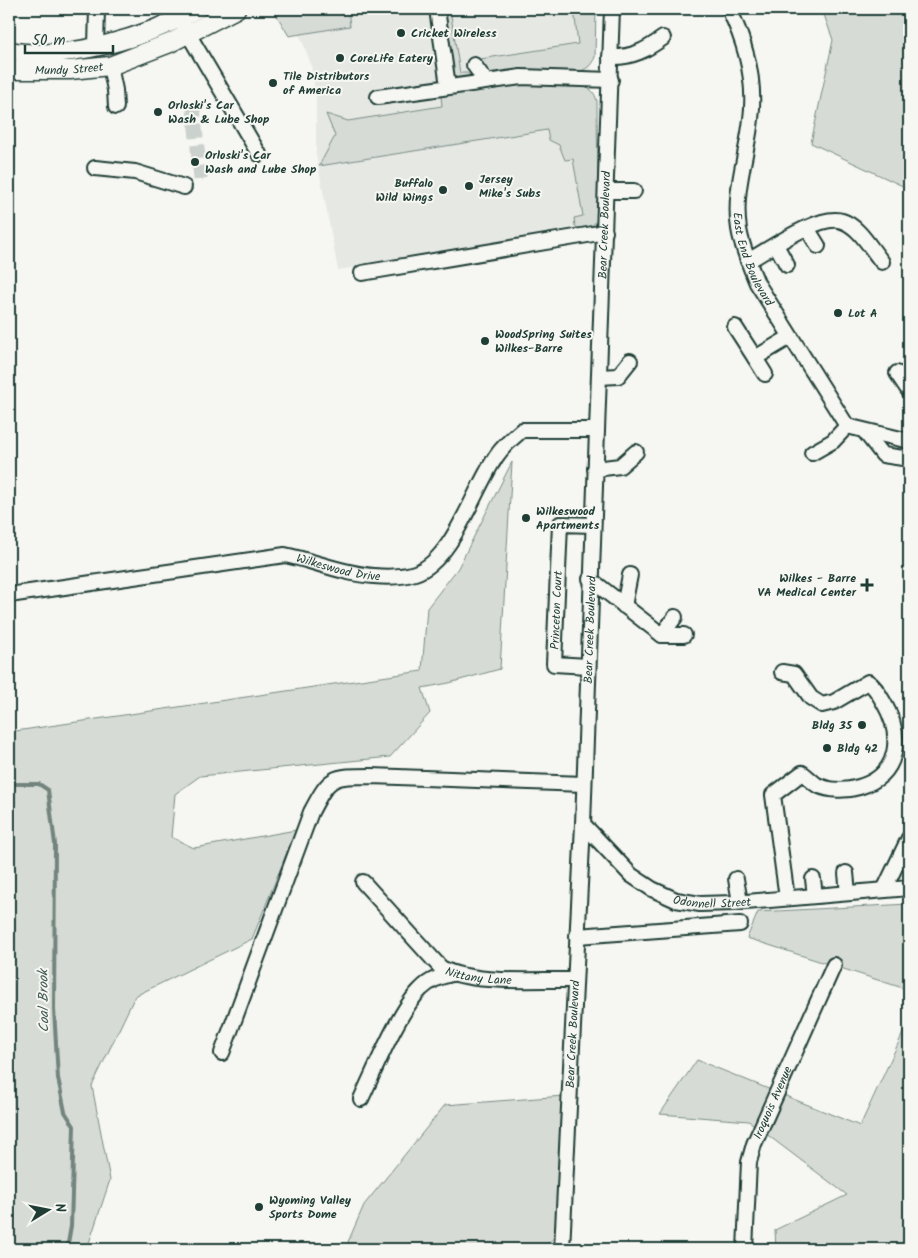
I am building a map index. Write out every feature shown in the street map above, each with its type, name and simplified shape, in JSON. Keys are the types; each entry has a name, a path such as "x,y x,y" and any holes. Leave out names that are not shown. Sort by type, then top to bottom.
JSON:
{"main road":[{"name":"Mundy Street","path":"9,51 68,52 121,41 180,18 197,9"},
{"name":"Mundy Street","path":"9,70 70,70 110,66 188,34 236,9"}],"street":[{"path":"96,46 97,9"},
{"path":"437,9 448,86"},
{"name":"Bear Creek Boulevard","path":"562,1249 583,824 590,578 607,191 612,9"},
{"name":"East End Boulevard","path":"729,9 744,43 752,93 751,120 738,198 739,228 748,261 757,283 848,426"},
{"path":"180,18 202,73 259,154"},
{"path":"610,57 627,57 644,51 663,38"},
{"path":"474,65 485,80"},
{"path":"110,66 116,107"},
{"path":"378,97 485,80 521,77 611,80"},
{"path":"96,168 135,172 184,186"},
{"path":"607,191 634,191"},
{"path":"748,261 825,220 842,220 856,230 882,262"},
{"path":"808,228 818,246"},
{"path":"362,273 605,232"},
{"path":"776,245 787,265"},
{"path":"736,327 765,374"},
{"path":"755,358 790,337"},
{"path":"599,377 618,376 630,361"},
{"path":"897,373 909,391"},
{"path":"812,454 833,441 848,426 865,432 909,441"},
{"name":"Wilkeswood Drive","path":"9,595 285,555 329,568 372,576 416,573 428,566 441,554 456,531 498,454 522,430 597,430"},
{"path":"865,432 883,454 903,458 909,454"},
{"path":"596,469 620,466 636,452"},
{"name":"Princeton Court","path":"588,666 554,664 560,524 593,525"},
{"path":"624,606 630,575"},
{"path":"590,578 662,635 684,635"},
{"path":"662,635 675,617"},
{"path":"782,672 794,674 811,698 822,705 834,702 868,682 874,686 892,716 896,740 888,767 880,777 870,784 844,790 830,789 816,784 802,772 770,793 787,898"},
{"path":"222,1053 311,812 324,788 333,779 345,776 372,776 584,784"},
{"name":"Odonnell Street","path":"583,824 631,875 652,889 676,900 700,904 884,890"},
{"path":"884,890 909,838"},
{"path":"846,873 848,893"},
{"path":"736,879 740,902"},
{"path":"813,879 816,896"},
{"name":"Nittany Lane","path":"363,882 441,968 452,974 470,978 574,980"},
{"path":"884,890 909,888"},
{"path":"577,936 740,924"},
{"name":"Iroquois Avenue","path":"745,1249 749,1162 754,1144 834,965"},
{"path":"361,1099 404,1012 419,990 438,977 452,974"}],"shaded area":[{"path":"273,9 348,9 350,26 289,36"},
{"path":"283,9 591,9 593,212 586,225 447,253 338,270 316,154 316,96 311,64 302,40"},
{"path":"442,9 450,9 460,73 470,75 467,78 453,78"},
{"path":"574,9 596,9 595,57 586,69 581,71 517,70 492,74 483,70 480,59 578,44"},
{"path":"822,9 909,9 909,189 811,143 833,40"},
{"path":"509,84 583,86 594,93 597,101 598,214 596,221 592,225 579,229 575,226 574,218 583,216 573,159 565,160 559,145 549,140 547,130 319,166 335,136 326,114 348,121 442,106 441,96"},
{"path":"512,462 500,669 449,683 422,688 430,713 390,757 200,776 175,794 171,837 194,848 296,830 252,939 135,996 92,1086 110,1180 87,1249 9,1249 9,732 422,671 427,608 458,568"},
{"path":"909,904 909,990 747,938 758,912"},
{"path":"909,1020 909,1249 776,1249 775,1230 847,1195 749,1121 660,1114 697,1060 860,1126"},
{"path":"564,1096 557,1235 543,1248 550,1247 550,1249 345,1249 364,1205 445,1105"}],"waterway":[{"name":"Coal Brook","path":"9,784 39,784 48,790 55,844 54,1009 58,1078 65,1112 74,1126 71,1226 67,1249"}],"tunnel":[{"path":"193,103 201,183"}],"place":[{"name":"Cricket Wireless","path":"401,33"},
{"name":"CoreLife Eatery","path":"340,58"},
{"name":"Tile Distributors of America","path":"273,83"},
{"name":"Orloski's Car Wash & Lube Shop","path":"158,112"},
{"name":"Orloski's Car Wash and Lube Shop","path":"195,162"},
{"name":"Jersey Mike's Subs","path":"469,186"},
{"name":"Buffalo Wild Wings","path":"443,190"},
{"name":"Lot A","path":"838,313"},
{"name":"WoodSpring Suites Wilkes-Barre","path":"485,341"},
{"name":"Wilkeswood Apartments","path":"526,518"},
{"name":"Wilkes - Barre VA Medical Center","path":"867,585"},
{"name":"Bldg 35","path":"862,725"},
{"name":"Bldg 42","path":"827,748"},
{"name":"Wyoming Valley Sports Dome","path":"259,1207"}]}
